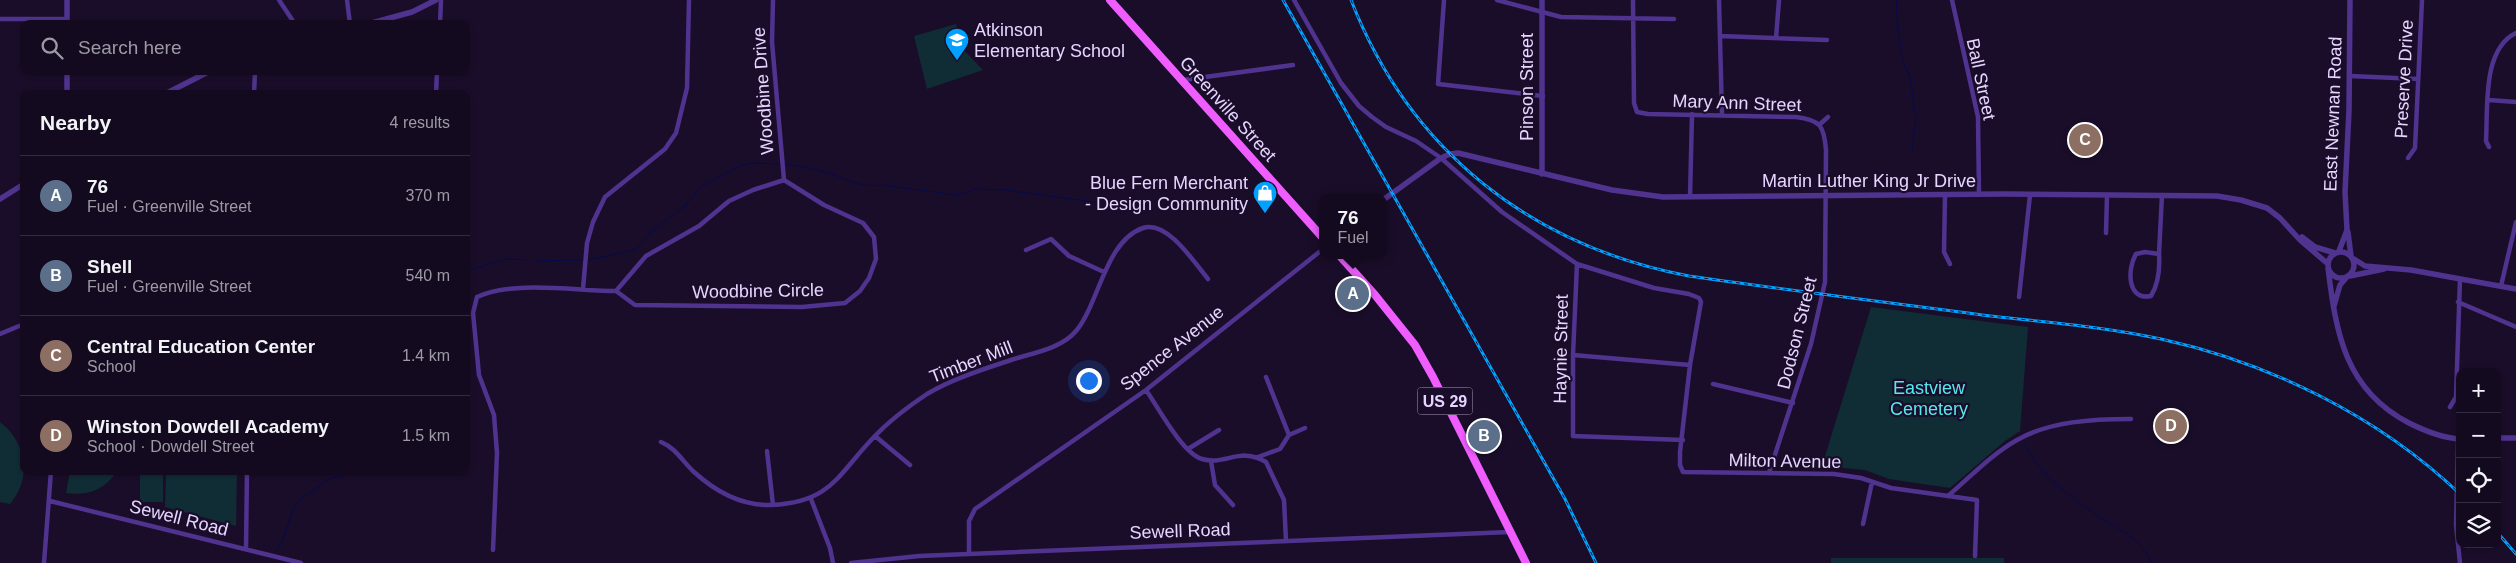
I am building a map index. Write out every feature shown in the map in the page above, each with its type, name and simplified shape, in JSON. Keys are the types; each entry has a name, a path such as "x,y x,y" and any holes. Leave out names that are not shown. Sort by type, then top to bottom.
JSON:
{"main road":[{"name":"Greenville Street","path":"1110,0 1319,233"},
{"name":"US 29","path":"1343,259 1386,308 1415,345 1433,377 1526,563"}],"street":[{"path":"67,0 67,20"},
{"path":"279,0 292,20"},
{"path":"347,0 350,20"},
{"path":"383,20 412,12 436,0"},
{"path":"440,20 441,0"},
{"path":"583,289 587,243 593,222 606,197 665,149 676,133 687,88 689,0"},
{"name":"Woodbine Drive","path":"773,0 772,42 784,180"},
{"path":"1294,0 1341,83 1359,106 1386,127 1416,141 1441,158 1502,212 1577,264 1654,288 1689,294 1699,298 1701,302 1690,365 1682,440"},
{"path":"1444,0 1438,84 1544,96"},
{"path":"1497,0 1542,13 1573,18 1674,19"},
{"name":"Pinson Street","path":"1542,0 1544,96 1542,174"},
{"path":"1632,0 1632,18"},
{"path":"1719,0 1722,115"},
{"path":"1776,38 1779,0"},
{"name":"Ball Street","path":"1952,0 1978,117 1979,195"},
{"name":"East Newnan Road","path":"2350,0 2350,76 2345,192 2347,230 2352,257"},
{"name":"Preserve Drive","path":"2408,158 2415,148 2422,0"},
{"name":"Mary Ann Street","path":"1632,18 1634,103 1637,112 1812,120 1823,130 1826,196"},
{"path":"0,20 20,20"},
{"path":"2489,147 2486,141 2492,60 2505,40 2516,32"},
{"path":"1720,36 1827,40"},
{"path":"1183,80 1293,65"},
{"path":"67,75 67,90"},
{"path":"173,90 202,75"},
{"path":"254,90 255,75"},
{"path":"436,90 437,75"},
{"path":"2350,76 2418,78"},
{"path":"2488,100 2516,102"},
{"path":"1690,197 1692,114"},
{"name":"Mary Ann Street","path":"1819,125 1828,117"},
{"name":"Martin Luther King Jr Drive","path":"1441,158 1450,154 1468,154 1542,174 1638,195 1690,197 1945,195 2217,196 2255,203 2274,213 2315,247 2337,252"},
{"path":"1387,197 1441,158"},
{"path":"493,550 497,453 494,415 479,375 474,339 474,303 477,297 496,292 545,287 616,291 646,256 699,226 728,201 753,190 784,180"},
{"name":"Woodbine Circle","path":"616,291 634,305 802,307 845,302 860,291 870,278 876,259 874,237 863,223 824,205 784,180"},
{"path":"0,200 20,187"},
{"path":"1945,195 1944,252 1950,264"},
{"path":"2019,297 2030,195"},
{"path":"2106,232 2107,195"},
{"path":"2159,254 2136,254 2132,262 2130,273 2132,287 2136,293 2144,297 2151,296 2156,287 2159,254 2162,195"},
{"name":"Dodson Street","path":"1769,473 1811,344 1825,282 1826,196"},
{"path":"2501,286 2516,222"},
{"name":"Timber Mill","path":"661,442 674,449 694,472 716,490 753,504 773,505 811,498 836,482 875,436 908,408 940,387 1046,349 1064,340 1076,331 1104,272 1119,248 1132,235 1143,228 1156,227 1168,233 1208,279"},
{"name":"East Newnan Road","path":"2337,252 2347,230"},
{"name":"Martin Luther King Jr Drive","path":"2294,231 2300,240 2328,266"},
{"path":"1026,250 1051,239 1069,256 1104,272"},
{"name":"Spence Avenue","path":"968,554 969,521 975,509 1146,390 1319,252"},
{"path":"2456,439 2443,437 2393,414 2375,399 2356,375 2344,353 2338,331 2328,266 2337,252 2352,257 2365,266 2412,270 2516,290"},
{"path":"2334,306 2340,285 2355,268 2352,257"},
{"name":"Haynie Street","path":"1577,264 1573,355 1573,436 1682,440"},
{"path":"2328,266 2337,278 2384,269"},
{"path":"2450,407 2456,397 2460,279"},
{"path":"2458,302 2516,327"},
{"path":"0,334 20,326"},
{"path":"1573,355 1690,365"},
{"path":"1266,377 1289,435"},
{"path":"1713,384 1793,403"},
{"path":"1146,390 1188,449 1197,458 1211,461 1240,454 1258,457 1266,462 1284,500 1286,540"},
{"path":"1948,496 2004,448 2024,436 2084,420 2131,419"},
{"path":"1258,457 1280,449 1289,435 1305,428"},
{"path":"1188,449 1219,430"},
{"path":"875,436 910,465"},
{"path":"2501,438 2516,438"},
{"name":"Milton Avenue","path":"1682,440 1680,464 1683,472 1834,474 1892,488 1977,500 1975,556"},
{"path":"767,451 773,505"},
{"path":"2458,458 2456,525 2460,563"},
{"path":"1211,461 1215,485 1233,505"},
{"path":"44,563 51,475"},
{"path":"246,549 247,475"},
{"path":"1863,524 1872,482"},
{"path":"811,498 825,532 833,563"},
{"name":"Sewell Road","path":"50,501 301,563"},
{"name":"Sewell Road","path":"851,563 919,556 1510,532"}],"green space":[{"path":"956,24 961,47 983,70 927,89 914,36"},
{"name":"Eastview Cemetery","path":"1871,307 2028,327 2020,431 2005,441 1950,488 1889,479 1865,470 1822,466"},
{"path":"0,422 9,430 20,448 20,475 23,475 17,494 10,504 0,502"},
{"path":"69,475 114,475 107,483 95,490 82,494 66,493"},
{"path":"140,475 163,475 163,502 140,502"},
{"path":"166,475 237,475 236,526 165,507"},
{"path":"1831,558 2004,558 2004,563 1831,563"}],"waterway":[{"path":"1897,0 1896,9 1902,58 1910,78 1916,119 1912,150"},
{"path":"588,260 635,250 653,230 684,207 701,187 740,166 751,163 779,164"},
{"path":"784,164 801,166 874,186 881,185 958,195 976,189 1005,190 1131,207 1144,203"},
{"path":"471,270 506,259 527,260"},
{"path":"534,261 583,260"},
{"path":"2024,443 2039,466 2058,486 2137,542 2152,563"},
{"path":"276,551 282,542 294,507 299,501 329,479 344,475"}],"railway":[{"path":"1283,0 1565,499 1596,563"},
{"path":"1351,0 1376,54 1406,103 1442,146 1483,183 1528,215 1578,241 1632,262 1689,276 2094,328 2161,339 2202,349 2242,362 2321,396 2394,440 2456,490"},
{"path":"2501,537 2516,554"}],"place":[{"name":"Atkinson Elementary School","path":"957,61"},
{"name":"Central Education Center","path":"2085,140"},
{"name":"Blue Fern Merchant - Design Community","path":"1265,214"},
{"name":"76","path":"1353,294"},
{"name":"Winston Dowdell Academy","path":"2171,426"},
{"name":"Shell","path":"1484,436"}]}
